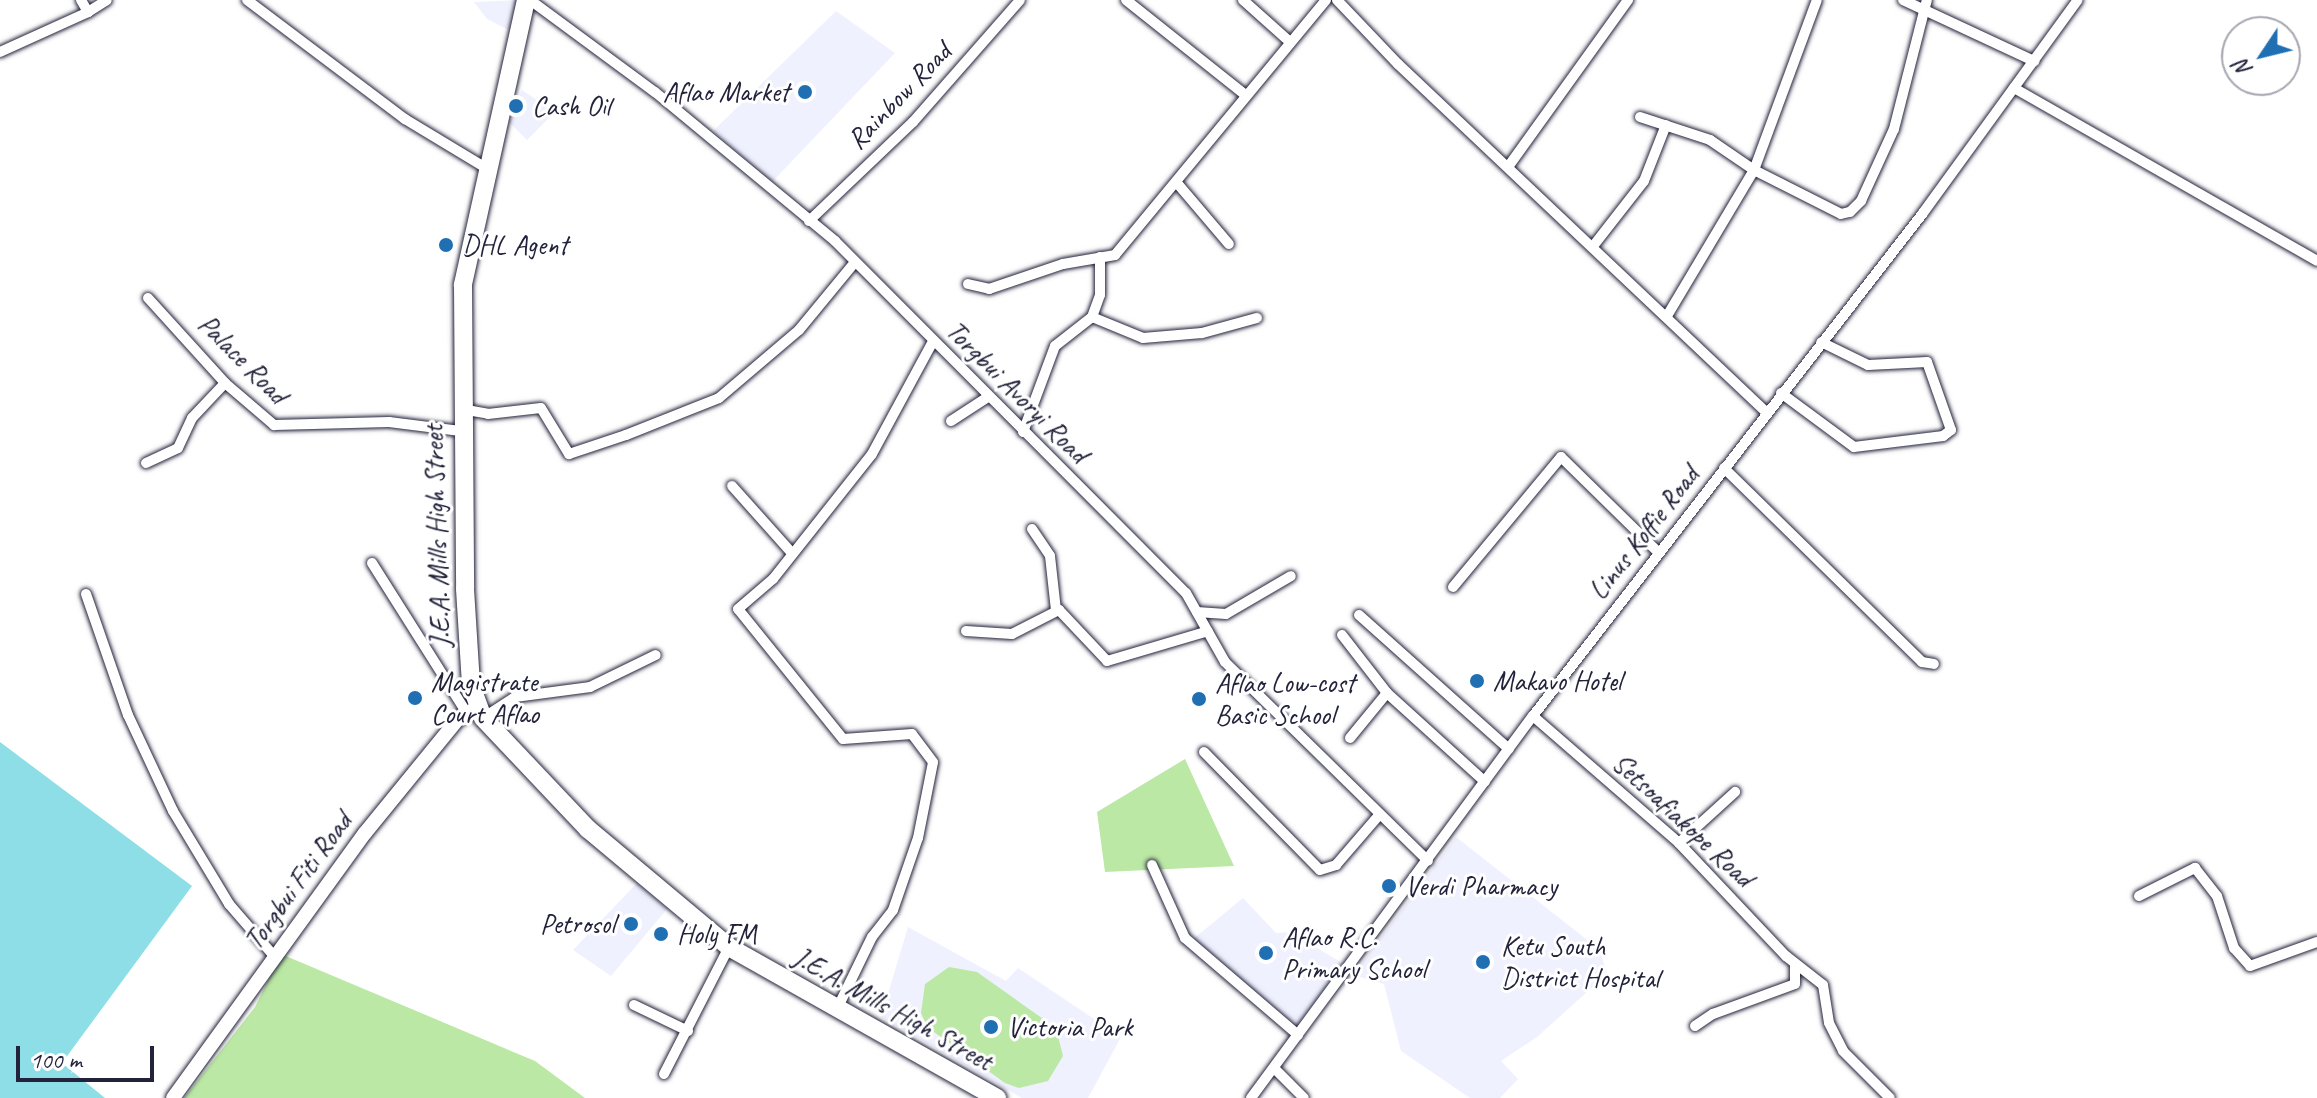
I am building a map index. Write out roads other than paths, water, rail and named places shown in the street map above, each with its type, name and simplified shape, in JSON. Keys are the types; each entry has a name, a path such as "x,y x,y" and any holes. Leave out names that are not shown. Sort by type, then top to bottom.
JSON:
{"highway":[{"name":"J.E.A. Mills High Street","path":"528,0 464,270 460,431 470,671 476,713 588,829 729,947 997,1098"}],"street":[{"path":"81,0 88,12"},
{"path":"0,52 88,12 107,0"},
{"path":"247,0 405,119 486,168"},
{"name":"Torgbui Avoryi Road","path":"528,0 655,92 855,262 1186,593 1225,662 1428,861"},
{"name":"Rainbow Road","path":"809,221 913,122 1020,0"},
{"path":"1126,0 1244,94"},
{"path":"1243,0 1290,42"},
{"path":"968,284 989,289 1115,255 1177,183 1244,94 1326,0"},
{"path":"1337,0 1766,412"},
{"path":"1508,167 1628,0"},
{"path":"1667,316 1754,170 1817,0"},
{"path":"1903,0 1925,13 2034,61"},
{"path":"1640,117 1710,140 1754,170 1841,214 1850,212 1861,201 1894,129 1927,0"},
{"name":"Linus Koffie Road","path":"1251,1098 1533,716 1821,342 2078,0"},
{"path":"2014,88 2317,261"},
{"path":"1594,245 1644,181 1666,125"},
{"path":"1177,183 1229,244"},
{"path":"1023,432 1055,346 1092,317 1100,295 1100,257"},
{"path":"460,409 488,414 541,408 569,454 626,435 719,398 799,330 855,262"},
{"name":"Palace Road","path":"148,298 225,383 274,425 286,428 389,422 460,431"},
{"path":"1092,317 1143,338 1202,333 1257,318"},
{"path":"837,1009 872,937 893,910 918,838 933,762 912,734 843,739 810,693 738,609 773,579 872,454 933,341"},
{"path":"1781,393 1854,447 1943,436 1951,430 1927,362 1868,365 1821,342"},
{"path":"146,463 178,448 192,418 225,383"},
{"path":"951,421 988,397"},
{"path":"1453,587 1561,457 1659,553"},
{"path":"1724,468 1922,662 1934,664"},
{"path":"732,486 792,553"},
{"path":"1032,529 1050,556 1056,610 1107,661 1208,631"},
{"path":"372,563 476,713 515,697 590,687 656,655"},
{"path":"1197,612 1226,614 1291,576"},
{"path":"86,594 128,715 173,811 229,904 274,956"},
{"path":"966,631 1012,634 1056,610"},
{"path":"1359,615 1509,749"},
{"path":"1342,635 1387,693 1485,782"},
{"path":"1350,738 1387,693"},
{"name":"Torgbui Fiti Road","path":"173,1098 365,833 476,713"},
{"name":"Setsoafiakope Road","path":"1533,716 1679,843 1795,964 1823,985 1829,1023 1843,1051 1890,1098"},
{"path":"1204,752 1320,870 1336,865 1380,814"},
{"path":"1679,843 1735,792"},
{"path":"1152,865 1185,938 1298,1035"},
{"path":"2139,896 2195,868 2217,896 2234,948 2250,966 2317,942"},
{"path":"664,1074 729,947"},
{"path":"1695,1026 1713,1014 1795,984 1795,964"},
{"path":"634,1005 688,1031"},
{"path":"1274,1068 1304,1098"}],"water":[{"path":"0,742 192,886 62,1063 105,1098 0,1098"}],"place":[{"name":"Aflao Market","path":"805,92"},
{"name":"Cash Oil","path":"516,106"},
{"name":"DHL Agent","path":"446,245"},
{"name":"Makavo Hotel","path":"1477,681"},
{"name":"Magistrate Court Aflao","path":"415,698"},
{"name":"Aflao Low-cost Basic School","path":"1199,699"},
{"name":"Verdi Pharmacy","path":"1389,886"},
{"name":"Petrosol","path":"631,924"},
{"name":"Holy FM","path":"661,934"},
{"name":"Aflao R.C. Primary School","path":"1266,953"},
{"name":"Ketu South District Hospital","path":"1483,962"},
{"name":"Victoria Park","path":"991,1027"}]}
